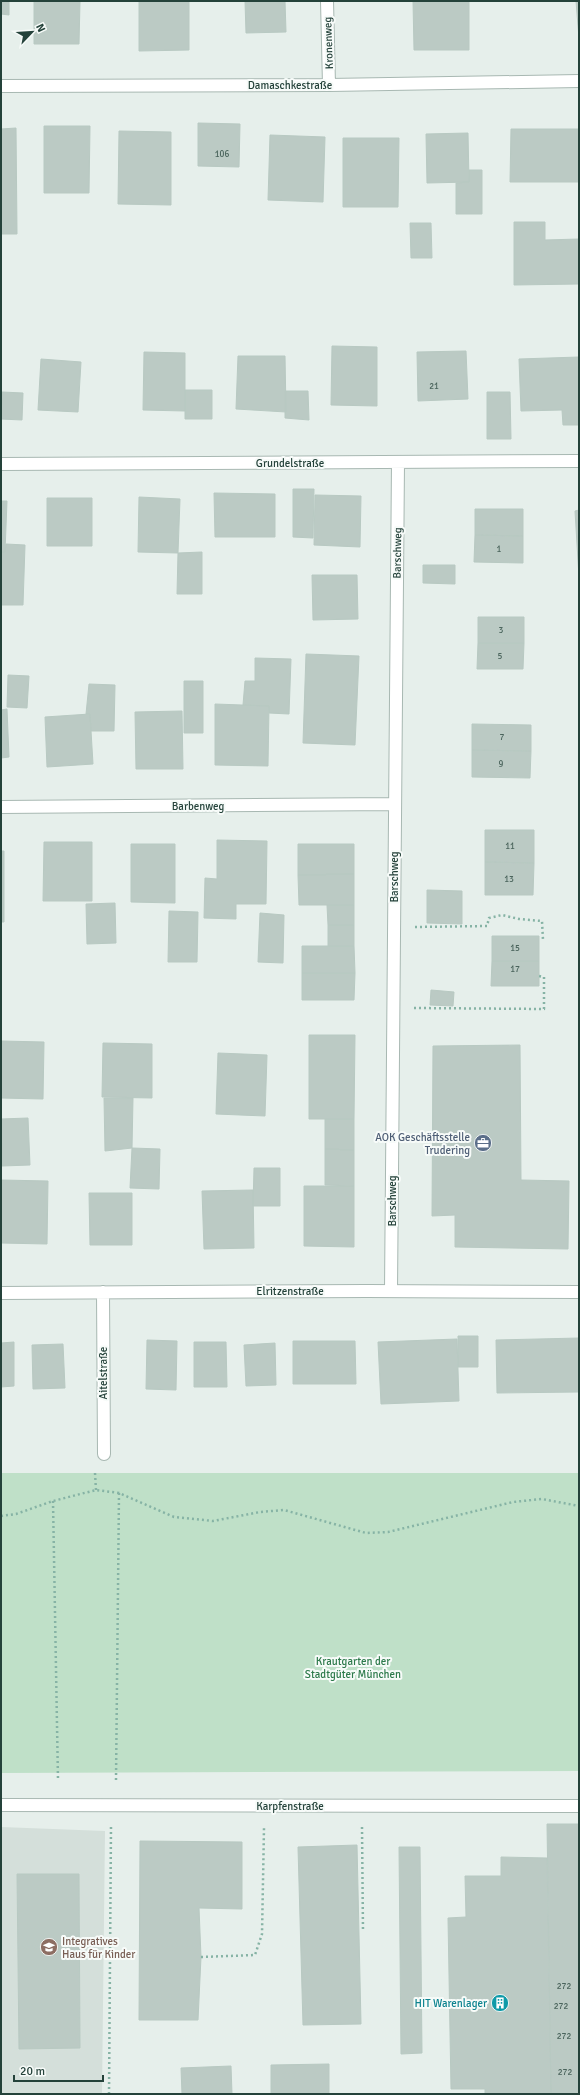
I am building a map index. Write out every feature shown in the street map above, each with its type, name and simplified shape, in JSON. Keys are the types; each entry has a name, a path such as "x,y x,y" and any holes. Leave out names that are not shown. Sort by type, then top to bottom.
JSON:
{"street":[{"name":"Kronenweg","path":"327,1 329,85"},
{"name":"Damaschkestraße","path":"1,86 329,85 579,81"},
{"name":"Grundelstraße","path":"1,464 579,461"},
{"name":"Barschweg","path":"391,1291 398,463"},
{"name":"Barbenweg","path":"1,807 395,804"},
{"name":"Elritzenstraße","path":"1,1293 391,1291 579,1292"},
{"name":"Aitelstraße","path":"103,1292 104,1454"},
{"name":"Karpfenstraße","path":"1,1805 579,1806"}],"path":[{"path":"410,927 487,926 489,918 502,914 519,920 542,921 543,940"},
{"path":"410,1008 544,1009 544,977 539,976"},
{"path":"1,1516 16,1514 54,1501 96,1490 119,1493 174,1518 213,1520 260,1512 284,1510 366,1533 388,1532 513,1502 542,1499 579,1506"},
{"path":"116,1780 119,1493"},
{"path":"54,1501 58,1780"},
{"path":"362,1819 363,1932"},
{"path":"201,1957 255,1955 262,1934 264,1820"},
{"path":"109,2094 111,1824"}],"shaded area":[{"path":"1,1827 105,1831 102,2094 1,2094"}],"green space":[{"name":"Krautgarten der Stadtgüter München","path":"1,1473 579,1473 579,1771 1,1773"}],"building":[{"path":"1,1 9,1 9,15 1,14"},
{"path":"34,1 80,1 79,44 34,44"},
{"path":"139,1 189,1 189,50 139,51"},
{"path":"245,1 285,1 286,32 246,33"},
{"path":"413,1 469,1 469,50 414,50"},
{"path":"576,1 579,1 579,38"},
{"path":"198,123 240,124 239,167 198,166"},
{"path":"44,126 90,126 89,193 44,193"},
{"path":"16,128 17,234 1,234 1,129"},
{"path":"511,129 579,129 579,182 510,182"},
{"path":"119,131 171,132 171,205 118,204"},
{"path":"468,133 469,182 427,183 426,134"},
{"path":"270,135 325,137 323,202 268,200"},
{"path":"343,138 399,138 398,207 343,207"},
{"path":"469,170 482,170 482,214 456,214 456,183 469,182"},
{"path":"514,222 545,222 545,240 579,239 579,284 514,285"},
{"path":"410,223 431,223 432,258 411,258"},
{"path":"332,346 377,347 377,406 331,405"},
{"path":"466,351 468,399 418,401 417,352"},
{"path":"144,352 185,353 185,411 143,410"},
{"path":"238,356 285,356 286,412 236,409"},
{"path":"579,357 579,425 563,425 562,410 521,411 519,359"},
{"path":"41,359 81,362 78,412 38,410"},
{"path":"185,390 212,390 212,419 185,419"},
{"path":"285,391 308,391 309,420 285,418"},
{"path":"2,392 23,393 22,420 1,419"},
{"path":"487,392 510,392 511,439 487,439"},
{"path":"293,489 314,489 313,538 293,537"},
{"path":"214,493 275,494 275,537 215,537"},
{"path":"315,495 361,496 360,547 314,545"},
{"path":"139,497 180,499 178,553 138,552"},
{"path":"47,498 92,498 92,546 47,546"},
{"path":"1,501 7,501 5,552 1,552"},
{"path":"475,509 523,509 523,536 475,535"},
{"path":"579,510 579,577 575,511"},
{"path":"475,535 523,536 523,563 474,562"},
{"path":"6,544 25,545 23,605 1,605 1,552 5,552"},
{"path":"202,552 202,594 177,594 178,553"},
{"path":"423,565 455,565 455,584 423,583"},
{"path":"312,575 357,575 358,619 313,620"},
{"path":"478,617 524,617 524,643 478,643"},
{"path":"478,643 524,643 523,669 477,669"},
{"path":"306,654 359,656 355,745 303,743"},
{"path":"255,658 291,659 289,714 269,713 269,706 243,705 245,681 255,681"},
{"path":"8,675 29,676 27,708 7,707"},
{"path":"184,681 203,681 203,733 184,733"},
{"path":"89,684 115,685 114,731 91,731 90,714 86,714"},
{"path":"215,704 269,706 268,766 215,765"},
{"path":"7,709 9,757 1,758 1,710"},
{"path":"182,711 183,769 136,769 135,712"},
{"path":"90,714 93,764 47,767 45,717"},
{"path":"472,724 531,725 531,751 472,750"},
{"path":"472,750 531,751 530,778 472,777"},
{"path":"485,830 534,830 534,863 485,862"},
{"path":"217,840 267,841 266,904 236,904 236,919 204,918 205,878 217,879"},
{"path":"44,842 92,842 92,901 43,901"},
{"path":"131,844 175,844 175,903 131,902"},
{"path":"298,844 354,844 354,874 298,875"},
{"path":"1,851 4,851 4,922 1,922"},
{"path":"485,862 534,863 533,895 485,895"},
{"path":"354,874 354,905 299,905 298,875"},
{"path":"427,890 462,891 462,924 427,923"},
{"path":"115,903 116,943 87,944 86,904"},
{"path":"327,905 354,905 354,925 328,925"},
{"path":"169,911 198,912 197,962 168,962"},
{"path":"260,913 284,915 283,963 258,962"},
{"path":"328,925 354,925 354,946 328,946"},
{"path":"492,936 539,936 539,961 492,961"},
{"path":"302,946 354,946 355,973 302,973"},
{"path":"492,961 539,961 539,986 491,986"},
{"path":"302,973 355,973 354,1000 302,1000"},
{"path":"431,990 454,992 453,1006 430,1005"},
{"path":"309,1035 355,1035 354,1119 309,1119"},
{"path":"1,1041 44,1042 43,1099 1,1098"},
{"path":"103,1043 152,1044 152,1098 102,1097"},
{"path":"520,1045 521,1180 569,1181 568,1249 455,1247 455,1215 432,1216 433,1046"},
{"path":"218,1053 267,1055 265,1116 216,1114"},
{"path":"104,1098 133,1098 132,1148 105,1151"},
{"path":"28,1118 30,1165 2,1166 1,1119"},
{"path":"325,1119 354,1119 354,1150 325,1149"},
{"path":"132,1148 160,1149 159,1189 130,1188"},
{"path":"325,1149 354,1150 354,1186 325,1185"},
{"path":"254,1168 280,1168 280,1206 253,1206"},
{"path":"1,1180 48,1181 47,1244 1,1243"},
{"path":"304,1186 354,1186 354,1247 304,1246"},
{"path":"253,1190 254,1248 204,1249 202,1191"},
{"path":"89,1193 132,1193 132,1245 90,1245"},
{"path":"458,1336 478,1336 478,1367 458,1367"},
{"path":"579,1338 579,1392 497,1393 496,1340"},
{"path":"457,1339 459,1401 381,1404 378,1342"},
{"path":"147,1340 177,1341 176,1390 146,1389"},
{"path":"293,1341 355,1341 356,1384 293,1384"},
{"path":"14,1342 14,1386 1,1387 1,1343"},
{"path":"194,1342 226,1342 227,1387 194,1387"},
{"path":"275,1343 276,1385 246,1386 244,1345"},
{"path":"63,1344 65,1388 33,1389 32,1345"},
{"path":"547,1824 579,1824 579,2094 551,2094"},
{"path":"140,1841 242,1842 242,1909 199,1908 201,1957 198,2020 139,2020"},
{"path":"357,1845 361,2024 303,2025 298,1847"},
{"path":"399,1847 420,1847 422,2053 401,2054"},
{"name":"HIT Warenlager","path":"501,1857 547,1858 551,2094 485,2094 485,2089 451,2089 448,1918 466,1917 465,1876 501,1876"},
{"path":"17,1874 79,1874 80,2048 19,2049"},
{"path":"329,2064 329,2094 271,2094 271,2065"},
{"path":"231,2066 232,2094 182,2094 181,2068"}],"place":[{"name":"AOK Geschäftsstelle Trudering","path":"483,1143"},
{"name":"Integratives Haus für Kinder","path":"49,1947"},
{"name":"HIT Warenlager","path":"500,2003"}]}
